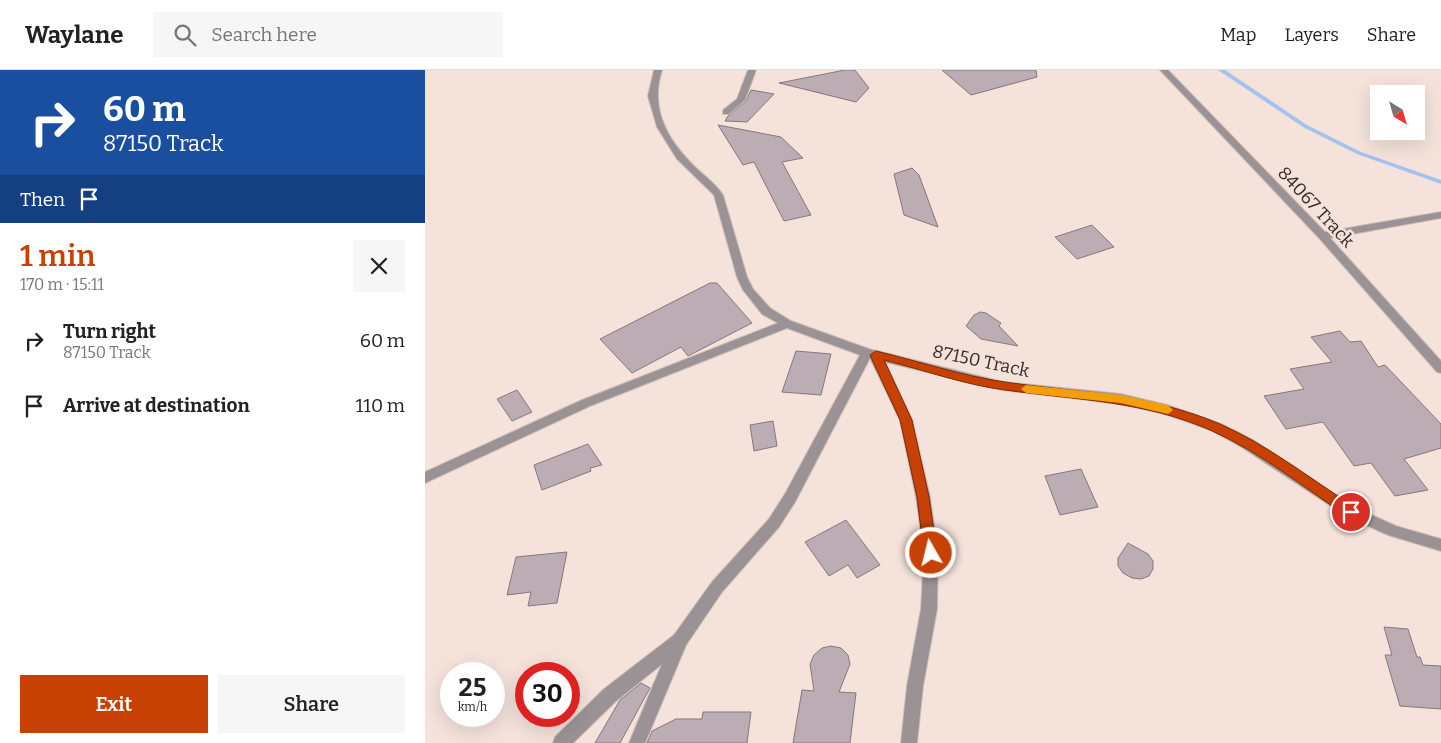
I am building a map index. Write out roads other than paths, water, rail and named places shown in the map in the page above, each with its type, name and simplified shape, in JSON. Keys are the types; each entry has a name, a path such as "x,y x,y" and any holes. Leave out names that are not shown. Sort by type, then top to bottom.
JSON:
{"street":[{"name":"87150 Track","path":"658,70 652,88 652,97 654,110 661,127 695,172 716,190 724,210 742,276 748,290 766,311 787,324 871,354 1003,386 1121,399 1167,410 1216,427 1248,444 1351,512 1393,532 1441,545"},
{"path":"726,112 741,100 752,70"},
{"name":"84067 Track","path":"1165,70 1323,236 1441,369"},
{"path":"1323,236 1441,215"},
{"path":"425,478 585,403 787,324"},
{"path":"637,743 680,640 717,587 774,523 871,354"},
{"path":"871,354 906,420 923,497 931,553 929,609 915,686 909,743"},
{"path":"561,743 610,695 680,640"}],"waterway":[{"path":"1221,70 1305,126 1359,153 1441,182"}]}
